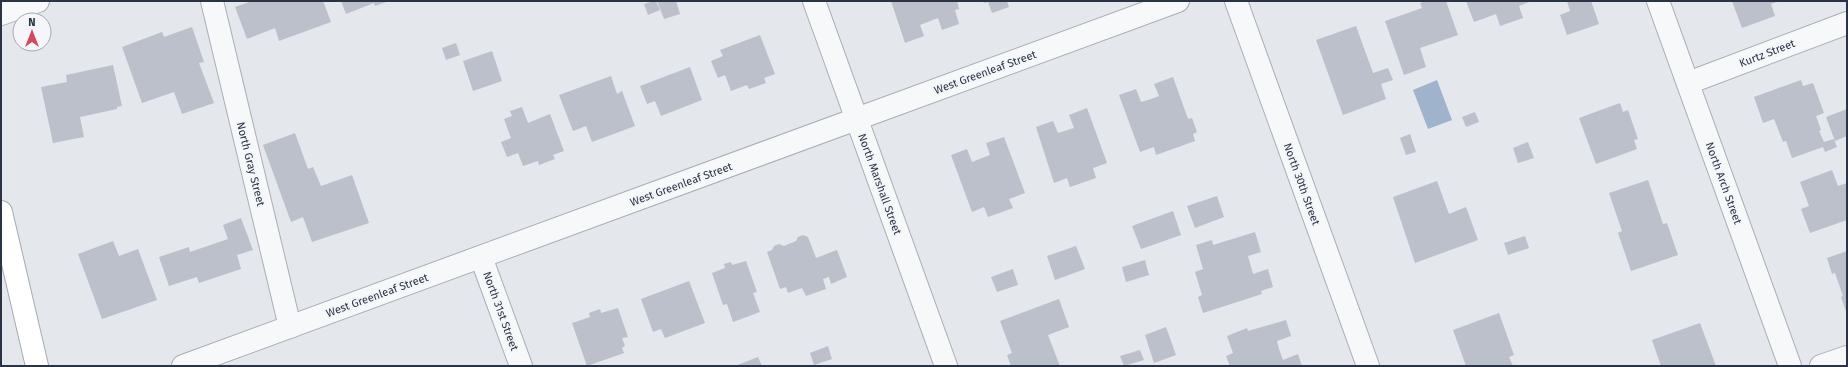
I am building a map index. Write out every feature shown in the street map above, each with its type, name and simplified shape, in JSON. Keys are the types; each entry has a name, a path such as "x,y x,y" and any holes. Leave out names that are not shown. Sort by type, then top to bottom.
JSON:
{"main road":[{"path":"1,212 37,366"}],"street":[{"path":"1,14 38,1"},
{"name":"North Gray Street","path":"212,1 290,327"},
{"name":"North Marshall Street","path":"814,1 946,366"},
{"name":"West Greenleaf Street","path":"183,366 1178,1"},
{"name":"North 30th Street","path":"1236,1 1368,366"},
{"name":"North Arch Street","path":"1658,1 1790,366"},
{"name":"Kurtz Street","path":"1688,83 1847,23"},
{"name":"North 31st Street","path":"482,257 521,366"},
{"path":"1821,366 1847,356"}],"water":[{"path":"1437,80 1452,120 1428,129 1413,90"}],"building":[{"path":"252,1 323,1 331,22 279,41 275,28 247,39 235,7"},
{"path":"341,1 389,1 375,6 374,3 346,14"},
{"path":"656,1 660,10 648,15 644,4"},
{"path":"657,1 676,1 680,14 664,19"},
{"path":"891,1 957,1 959,9 955,10 959,24 942,30 938,18 920,25 924,36 905,43"},
{"path":"983,1 1007,1 1009,7 992,13 988,2 984,3"},
{"path":"1426,1 1446,1 1458,35 1420,48 1426,67 1404,75 1385,21 1422,8 1420,3"},
{"path":"1466,1 1532,1 1519,6 1523,18 1500,26 1496,14 1474,22"},
{"path":"1567,1 1591,1 1599,24 1567,35 1560,15 1570,11"},
{"path":"1732,1 1780,1 1771,4 1775,16 1742,28"},
{"path":"1356,26 1373,73 1388,68 1393,80 1381,84 1386,99 1343,115 1316,40"},
{"path":"192,27 204,62 199,63 214,103 182,114 174,92 142,103 122,47 162,32 164,37"},
{"path":"760,35 775,74 764,78 766,83 749,89 747,85 731,91 725,75 718,78 711,61 723,56 720,50"},
{"path":"456,43 460,55 446,60 442,48"},
{"path":"492,51 502,81 473,91 463,61"},
{"path":"113,65 122,106 117,107 117,109 80,117 84,137 53,143 41,87 67,82 66,75"},
{"path":"690,67 702,100 661,116 655,101 647,104 640,86"},
{"path":"611,76 617,94 622,91 635,126 592,142 586,126 573,131 559,95"},
{"path":"1173,77 1188,119 1192,118 1197,132 1193,134 1195,141 1156,155 1154,147 1140,152 1119,95 1136,89 1141,102 1151,99 1159,96 1154,84"},
{"path":"1801,80 1803,86 1813,83 1824,113 1816,116 1821,130 1819,131 1824,142 1834,139 1837,147 1825,152 1823,147 1792,158 1786,141 1783,142 1774,119 1763,123 1754,97"},
{"path":"1620,103 1623,112 1628,110 1638,139 1634,140 1637,149 1596,164 1579,118"},
{"path":"522,107 528,123 550,114 564,151 553,155 555,159 539,165 538,161 523,166 518,153 507,157 501,142 511,138 504,119 512,116 510,111"},
{"path":"1087,108 1107,163 1093,168 1096,178 1070,187 1067,178 1054,183 1036,127 1053,121 1058,133 1074,128 1069,115"},
{"path":"1847,109 1847,136 1835,141 1826,117"},
{"path":"1475,112 1479,122 1466,127 1462,117"},
{"path":"295,133 308,169 313,167 321,186 352,175 369,223 312,242 303,217 291,222 263,145"},
{"path":"1410,134 1416,152 1406,155 1400,138"},
{"path":"1004,137 1025,193 1009,199 1013,208 988,217 984,207 972,212 951,155 967,149 972,162 990,155 986,143"},
{"path":"1528,142 1534,158 1518,163 1513,148"},
{"path":"1832,170 1838,186 1847,183 1847,220 1810,233 1801,209 1809,206 1800,182"},
{"path":"1648,180 1663,224 1667,223 1678,255 1631,271 1618,233 1622,231 1609,193"},
{"path":"1437,181 1449,214 1466,207 1478,240 1415,263 1393,197"},
{"path":"1217,196 1224,217 1195,228 1187,206"},
{"path":"1173,211 1181,235 1141,249 1132,226"},
{"path":"241,218 253,250 237,255 241,269 199,283 197,277 169,286 159,257 189,247 190,252 228,239 223,225"},
{"path":"1255,232 1261,252 1248,256 1253,274 1268,269 1273,287 1261,291 1262,294 1203,313 1198,297 1202,295 1195,272 1203,269 1196,245 1212,240 1213,245"},
{"path":"803,235 808,237 816,258 837,250 847,277 831,284 829,277 823,279 826,289 806,296 802,288 788,293 786,287 780,289 767,252 779,244 784,246 796,241 798,237"},
{"path":"1525,236 1529,248 1508,255 1504,243"},
{"path":"113,241 119,256 138,249 157,300 102,319 78,254"},
{"path":"1076,246 1085,269 1055,280 1047,256"},
{"path":"1847,251 1847,314 1841,297 1843,296 1835,273 1832,274 1827,258"},
{"path":"1145,260 1149,275 1126,282 1122,267"},
{"path":"746,261 757,292 753,293 760,312 733,322 727,304 723,305 712,273 725,268 724,264 731,262 732,265"},
{"path":"1013,269 1018,285 997,292 991,277"},
{"path":"689,281 705,323 665,338 661,329 653,332 641,299"},
{"path":"1059,299 1069,327 1048,335 1060,366 1011,366 1007,355 1012,353 1000,321"},
{"path":"618,308 628,337 622,338 625,346 622,348 624,353 587,366 572,323 590,317 589,313 600,309 601,313"},
{"path":"1499,313 1514,355 1509,357 1513,366 1466,366 1453,330"},
{"path":"1286,320 1291,336 1277,341 1279,349 1283,360 1298,354 1302,366 1230,366 1226,356 1233,353 1227,336 1247,328 1248,331"},
{"path":"1700,323 1716,366 1661,366 1652,340"},
{"path":"1166,327 1176,355 1154,363 1145,335"},
{"path":"828,346 832,359 814,365 810,353"},
{"path":"1140,350 1144,360 1124,366 1120,356"},
{"path":"758,357 762,366 735,366"}]}
